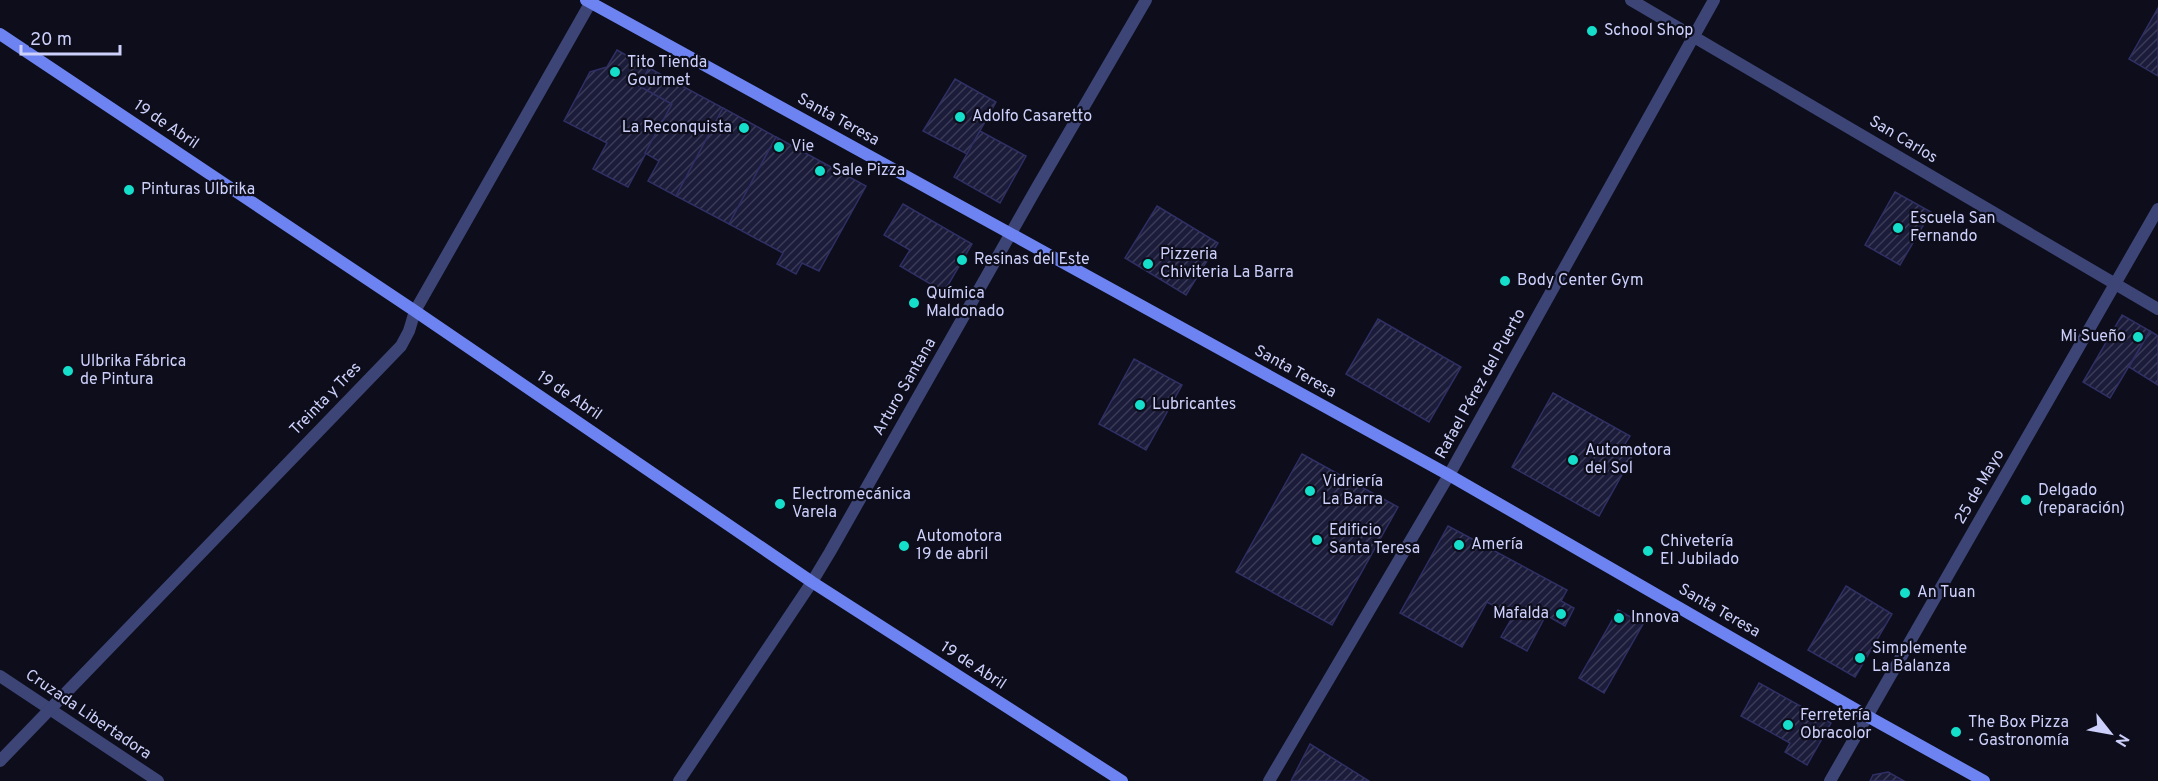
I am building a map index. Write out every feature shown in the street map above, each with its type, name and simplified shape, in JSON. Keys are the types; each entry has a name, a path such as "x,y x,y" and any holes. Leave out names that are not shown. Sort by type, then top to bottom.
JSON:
{"street":[{"name":"Arturo Santana","path":"679,781 812,582 1146,0"},
{"name":"San Carlos","path":"1631,0 2158,309"},
{"name":"Rafael Pérez del Puerto","path":"1269,781 1449,475 1714,0"},
{"name":"Santa Teresa","path":"590,1 1449,475 1984,781"},
{"name":"Treinta y Tres","path":"0,761 401,346 409,331 415,311 590,1"},
{"name":"19 de Abril","path":"0,34 415,311 812,582 1122,781"},
{"name":"25 de Mayo","path":"1830,781 2158,209"},
{"name":"Cruzada Libertadora","path":"0,676 158,781"}],"building":[{"path":"2158,8 2158,76 2129,59"},
{"path":"617,50 649,68 639,86 672,104 628,187 593,169 607,143 564,121 590,72 607,67"},
{"path":"649,68 723,108 676,196 648,181 659,161 645,153 672,104 639,86"},
{"name":"Adolfo Casaretto","path":"955,79 996,102 967,154 923,131"},
{"path":"723,108 776,137 729,224 676,196"},
{"path":"980,131 1026,156 1000,203 954,177"},
{"path":"776,137 866,186 819,271 802,263 796,274 777,264 783,253 729,224"},
{"name":"Escuela San Fernando","path":"1895,192 1931,212 1900,265 1865,245"},
{"path":"903,204 972,244 944,292 900,266 910,250 884,235"},
{"path":"1157,206 1218,243 1186,295 1125,258"},
{"path":"2122,315 2150,331 2110,398 2083,382"},
{"path":"1378,319 1461,367 1429,422 1346,374"},
{"path":"2150,331 2158,336 2158,385 2129,367"},
{"name":"Lubricantes","path":"1134,359 1182,385 1146,450 1099,424"},
{"name":"Automotora del Sol","path":"1553,393 1630,436 1623,447 1634,453 1599,516 1512,467"},
{"name":"Edificio Santa Teresa","path":"1302,454 1398,507 1332,625 1236,572"},
{"path":"1448,526 1567,590 1561,601 1574,608 1565,626 1546,615 1527,651 1501,637 1513,616 1487,602 1462,647 1400,613"},
{"path":"1846,586 1892,614 1855,677 1808,650"},
{"path":"1618,610 1643,624 1604,693 1579,678"},
{"path":"1759,683 1831,723 1807,765 1785,752 1790,743 1741,716"},
{"path":"1310,744 1369,781 1291,781"},
{"path":"1888,772 1904,781 1870,781 1873,775"}],"place":[{"name":"School Shop","path":"1592,31"},
{"name":"Tito Tienda Gourmet","path":"615,72"},
{"name":"Adolfo Casaretto","path":"960,117"},
{"name":"La Reconquista","path":"744,128"},
{"name":"Vie","path":"779,147"},
{"name":"Sale Pizza","path":"820,171"},
{"name":"Pinturas Ulbrika","path":"129,190"},
{"name":"Escuela San Fernando","path":"1898,228"},
{"name":"Resinas del Este","path":"962,260"},
{"name":"Pizzeria Chiviteria La Barra","path":"1148,264"},
{"name":"Body Center Gym","path":"1505,281"},
{"name":"Química Maldonado","path":"914,303"},
{"name":"Mi Sueño","path":"2138,337"},
{"name":"Ulbrika Fábrica de Pintura","path":"68,371"},
{"name":"Lubricantes","path":"1140,405"},
{"name":"Automotora del Sol","path":"1573,460"},
{"name":"Vidriería La Barra","path":"1310,491"},
{"name":"Delgado (reparación)","path":"2026,500"},
{"name":"Electromecánica Varela","path":"780,504"},
{"name":"Edificio Santa Teresa","path":"1317,540"},
{"name":"Amería","path":"1459,545"},
{"name":"Automotora 19 de abril","path":"904,546"},
{"name":"Chivetería El Jubilado","path":"1648,551"},
{"name":"An Tuan","path":"1905,593"},
{"name":"Mafalda","path":"1561,614"},
{"name":"Innova","path":"1619,618"},
{"name":"Simplemente La Balanza","path":"1860,658"},
{"name":"Ferretería Obracolor","path":"1788,725"},
{"name":"The Box Pizza - Gastronomía","path":"1956,732"}]}
